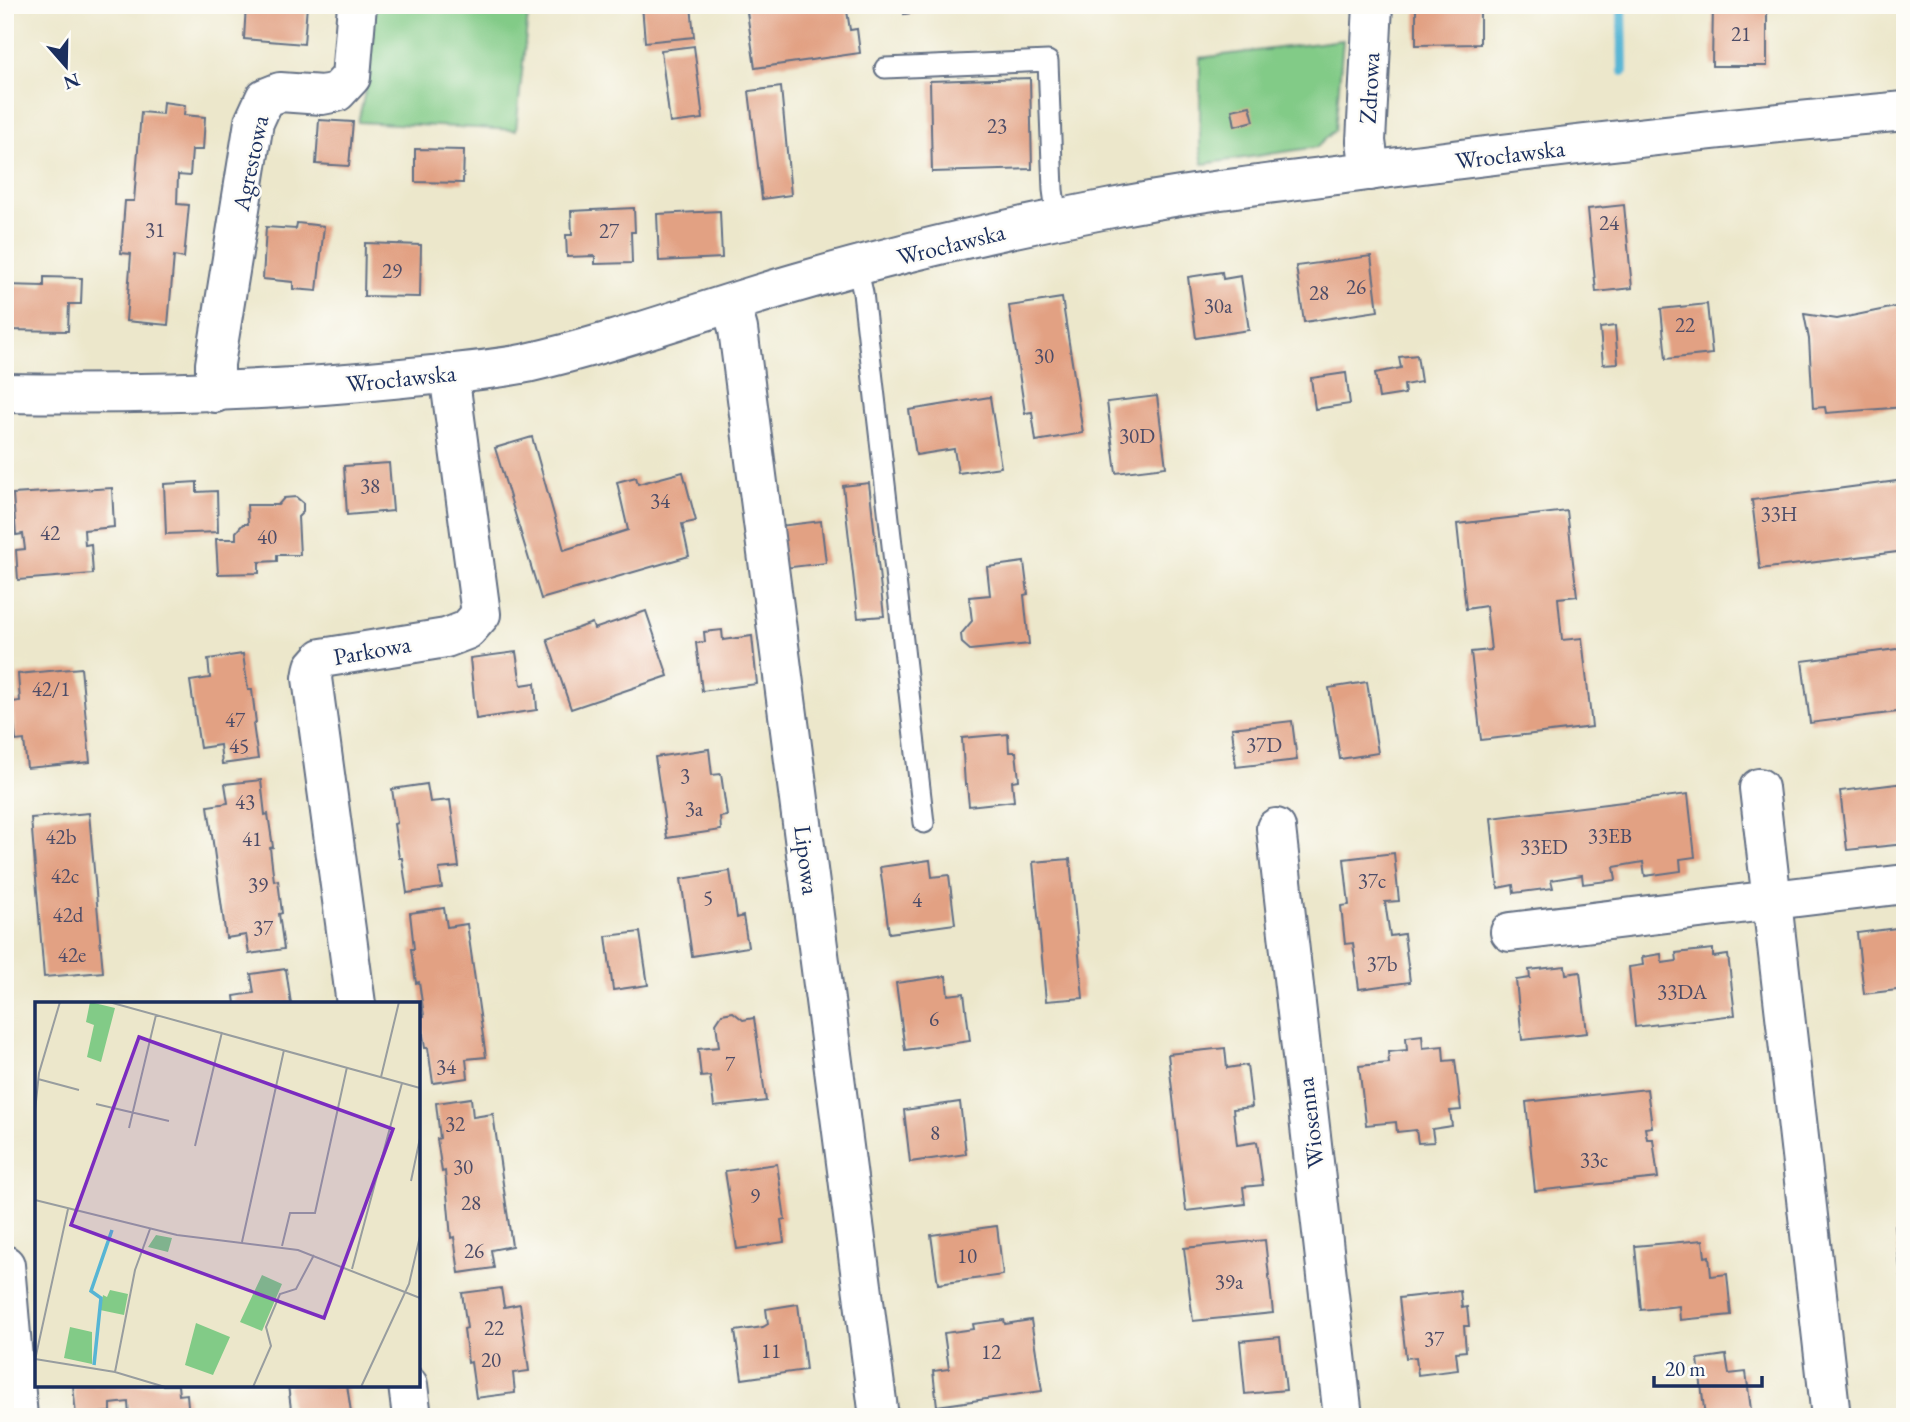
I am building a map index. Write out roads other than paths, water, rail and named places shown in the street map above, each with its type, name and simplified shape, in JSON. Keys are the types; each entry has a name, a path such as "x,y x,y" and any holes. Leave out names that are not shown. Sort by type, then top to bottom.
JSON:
{"street":[{"name":"Agrestowa","path":"215,393 215,364 254,122 265,98 280,92 322,95 337,92 351,77 357,5"},
{"name":"Zdrowa","path":"1370,171 1366,141 1373,5"},
{"name":"Wrocławska","path":"5,393 215,393 336,385 521,364 583,349 857,267 988,233 1057,219 1178,197 1370,171 1766,124 1905,111"},
{"name":"Lipowa","path":"731,303 738,329 879,1417"},
{"name":"Parkowa","path":"356,1002 312,678 314,667 322,658 446,638 467,630 481,614 449,373"},
{"path":"1759,788 1831,1417"},
{"name":"Wiosenna","path":"1276,828 1343,1417"},
{"path":"1510,932 1905,884"},
{"path":"5,1265 18,1417"},
{"path":"408,1387 412,1417"}],"lane":[{"path":"886,68 1048,61 1053,190 1057,219"},
{"path":"857,267 863,293 924,823"}],"waterway":[{"path":"1622,5 1623,71"}]}
